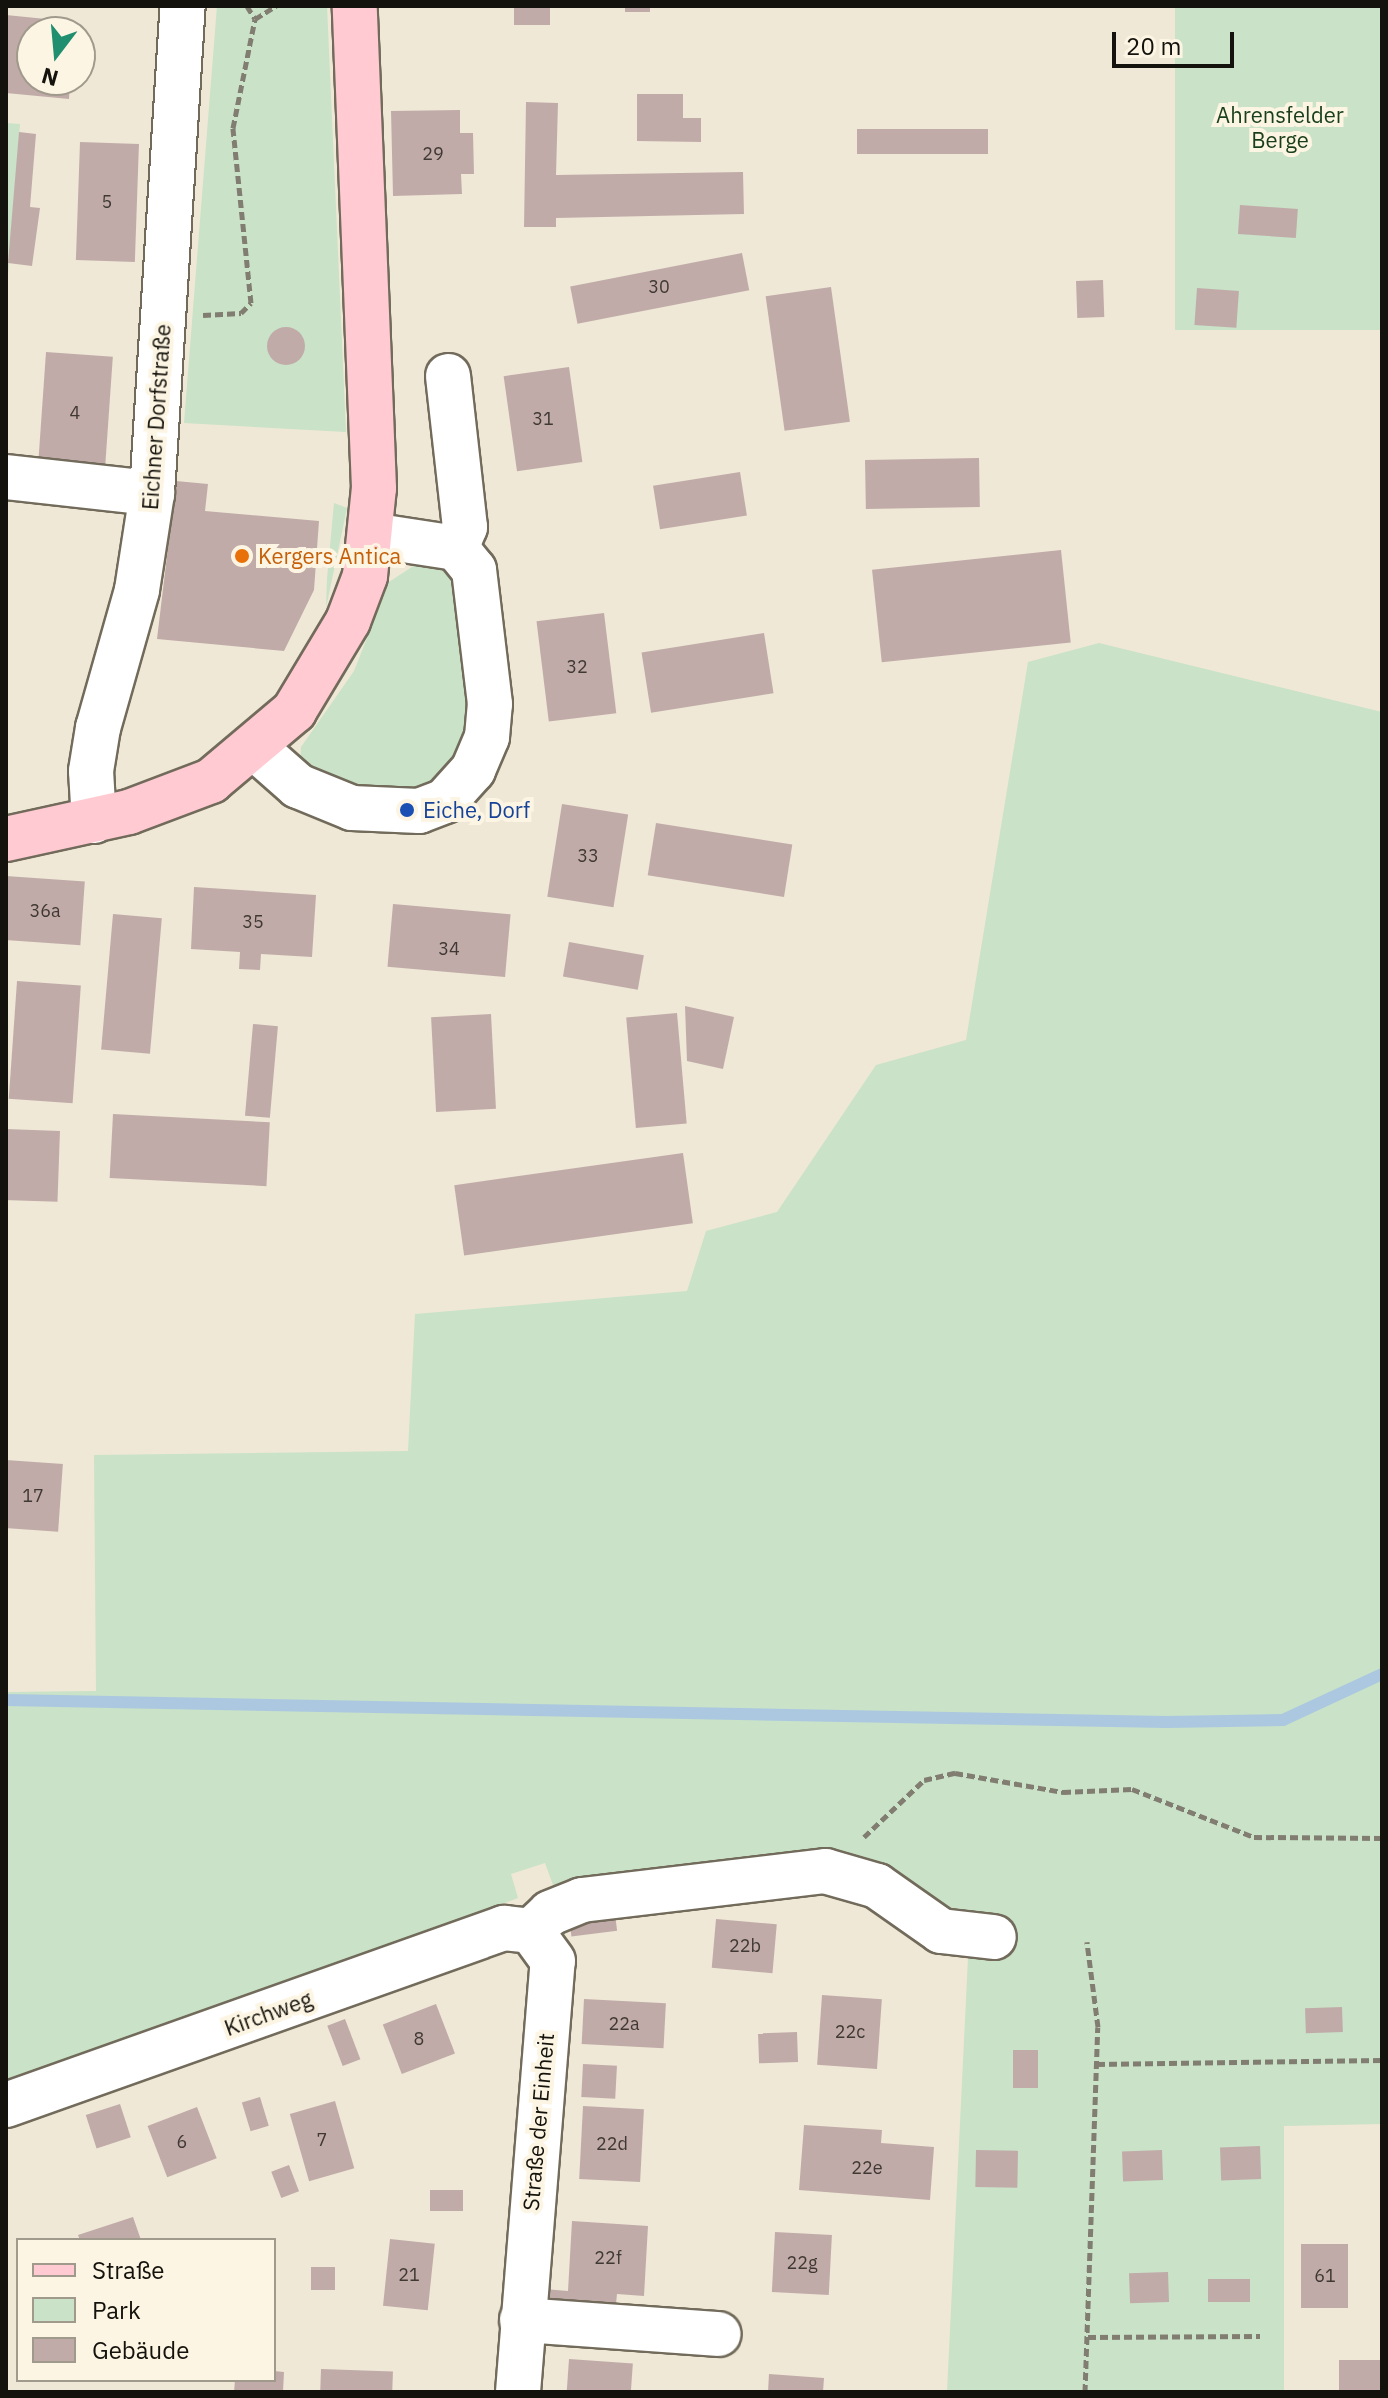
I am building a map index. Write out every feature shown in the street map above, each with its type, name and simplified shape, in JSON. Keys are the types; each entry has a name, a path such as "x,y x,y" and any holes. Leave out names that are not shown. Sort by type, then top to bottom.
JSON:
{"main road":[{"path":"6,839 94,821 201,786 256,749 294,711 327,662 365,576 371,535 355,6"}],"street":[{"name":"Eichner Dorfstraße","path":"94,821 91,771 98,728 137,590 152,493 183,6"},
{"path":"448,376 465,527 456,548"},
{"path":"6,477 152,493"},
{"path":"256,749 298,786 352,808 419,811 445,801 473,770 487,737 490,704 474,570 456,548 371,535"},
{"path":"528,1913 550,1913 582,1900 789,1871 835,1871 916,1908 941,1931 994,1937"},
{"name":"Kirchweg","path":"6,2105 504,1928 528,1913"},
{"name":"Straße der Einheit","path":"518,2392 553,1961 528,1913"},
{"path":"522,2320 719,2334"}],"path":[{"path":"163,314 225,316 251,303 233,128 255,19 247,6"},
{"path":"255,19 276,6"},
{"path":"835,1871 900,1800 924,1780 955,1773 1063,1792 1132,1789 1254,1837 1285,1842 1351,1834 1382,1838"},
{"path":"1085,2392 1097,2064 1087,1942"},
{"path":"1097,2064 1382,2060"},
{"path":"1088,2337 1260,2336"}],"green space":[{"path":"217,6 327,6 346,432 184,423"},
{"name":"Ahrensfelder Berge","path":"1175,6 1382,6 1382,330 1175,330"},
{"path":"6,123 20,124 6,300"},
{"path":"334,503 347,508 326,608 327,579"},
{"path":"424,559 457,575 473,719 451,773 419,791 383,799 300,765 301,747 354,671 389,582"},
{"path":"1099,643 1382,712 1382,2124 1284,2126 1284,2392 947,2392 968,1958 996,1958 956,1924 855,1860 807,1851 553,1885 545,1863 511,1874 518,1898 6,2086 6,1692 96,1691 94,1455 408,1451 415,1314 687,1291 706,1231 777,1212 876,1065 966,1040 1028,662"}],"building":[{"path":"514,6 550,6 550,25 514,25"},
{"path":"625,6 650,6 650,12 625,12"},
{"path":"6,15 16,16 16,94 6,93"},
{"path":"637,94 683,94 683,118 701,118 701,142 637,141"},
{"path":"38,96 69,96 69,99"},
{"path":"526,102 558,103 556,175 743,172 744,214 556,218 556,227 524,227"},
{"path":"460,110 460,133 473,133 474,174 461,174 462,194 393,196 391,111"},
{"path":"857,129 988,129 988,154 857,154"},
{"path":"19,132 36,134 30,207 40,208 32,266 8,263"},
{"path":"80,142 139,144 135,262 76,260"},
{"path":"1240,205 1298,209 1296,238 1238,234"},
{"path":"742,253 749,290 577,324 570,286"},
{"path":"1103,280 1104,317 1077,318 1076,281"},
{"path":"831,287 850,422 785,431 766,296"},
{"path":"1197,288 1239,291 1236,328 1194,325"},
{"path":"286,327 300,332 305,346 300,360 286,365 272,360 267,346 272,332"},
{"path":"46,352 113,357 105,465 38,461"},
{"path":"569,367 582,462 517,471 504,376"},
{"path":"979,458 980,507 866,509 865,460"},
{"path":"740,472 747,515 660,529 653,486"},
{"name":"Kergers Antica","path":"176,481 208,484 205,511 319,521 314,590 284,651 157,639"},
{"path":"1061,550 1071,642 882,662 872,570"},
{"path":"604,613 616,713 549,722 537,621"},
{"path":"764,633 774,693 651,713 642,652"},
{"path":"562,804 628,814 613,907 547,897"},
{"path":"656,823 792,845 784,897 648,875"},
{"path":"6,876 85,882 80,945 6,940"},
{"path":"194,887 316,895 312,957 261,954 260,970 239,969 240,952 191,949"},
{"path":"393,904 511,914 505,977 388,967"},
{"path":"113,914 162,918 150,1054 101,1049"},
{"path":"569,942 644,955 638,990 563,976"},
{"path":"17,981 81,985 73,1103 9,1099"},
{"path":"685,1006 734,1017 723,1069 687,1061"},
{"path":"677,1013 687,1124 636,1128 626,1017"},
{"path":"491,1014 496,1109 436,1112 431,1017"},
{"path":"253,1024 278,1026 270,1118 245,1116"},
{"path":"113,1114 270,1122 266,1186 110,1178"},
{"path":"6,1129 60,1131 57,1202 6,1200"},
{"path":"683,1153 693,1223 464,1255 454,1185"},
{"path":"6,1460 63,1464 58,1532 6,1528"},
{"path":"615,1914 617,1931 571,1936 569,1920"},
{"path":"716,1919 777,1924 772,1973 712,1968"},
{"path":"822,1995 882,1999 877,2069 817,2065"},
{"path":"584,1999 666,2003 664,2048 582,2044"},
{"path":"436,2004 455,2053 402,2074 383,2024"},
{"path":"1342,2007 1343,2032 1306,2033 1305,2008"},
{"path":"345,2019 360,2059 343,2066 327,2026"},
{"path":"797,2032 798,2062 759,2063 758,2033"},
{"path":"1013,2050 1038,2050 1038,2088 1013,2088"},
{"path":"583,2064 617,2066 615,2099 581,2097"},
{"path":"260,2097 269,2126 251,2131 242,2103"},
{"path":"335,2101 354,2168 309,2181 290,2114"},
{"path":"120,2104 131,2137 97,2148 86,2115"},
{"path":"583,2106 644,2109 640,2182 579,2179"},
{"path":"197,2107 217,2158 167,2177 148,2126"},
{"path":"804,2125 882,2130 881,2143 934,2147 930,2200 799,2190"},
{"path":"1260,2146 1261,2179 1221,2180 1220,2147"},
{"path":"976,2150 1018,2151 1017,2188 975,2187"},
{"path":"1162,2150 1163,2180 1123,2181 1122,2151"},
{"path":"289,2165 299,2191 281,2198 271,2172"},
{"path":"430,2190 463,2190 463,2211 430,2211"},
{"path":"133,2217 140,2238 79,2238 78,2235"},
{"path":"572,2221 648,2226 644,2296 617,2294 615,2314 543,2308 544,2289 568,2291"},
{"path":"775,2232 832,2235 829,2295 772,2292"},
{"path":"390,2239 435,2244 428,2310 383,2306"},
{"path":"1301,2244 1348,2244 1348,2308 1301,2308"},
{"path":"311,2267 335,2267 335,2290 311,2290"},
{"path":"1168,2272 1169,2302 1130,2303 1129,2273"},
{"path":"1208,2279 1250,2279 1250,2302 1208,2302"},
{"path":"569,2359 633,2363 631,2392 567,2392"},
{"path":"1339,2360 1382,2360 1382,2392 1339,2392"},
{"path":"321,2369 393,2372 392,2392 320,2392"},
{"path":"276,2371 284,2372 283,2392 234,2392 235,2382 276,2382"},
{"path":"769,2374 824,2378 823,2392 768,2392"}],"waterway":[{"path":"6,1700 1167,1722 1283,1720 1382,1674"}],"place":[{"name":"Kergers Antica","path":"242,556"},
{"name":"Eiche, Dorf","path":"407,810"}]}
